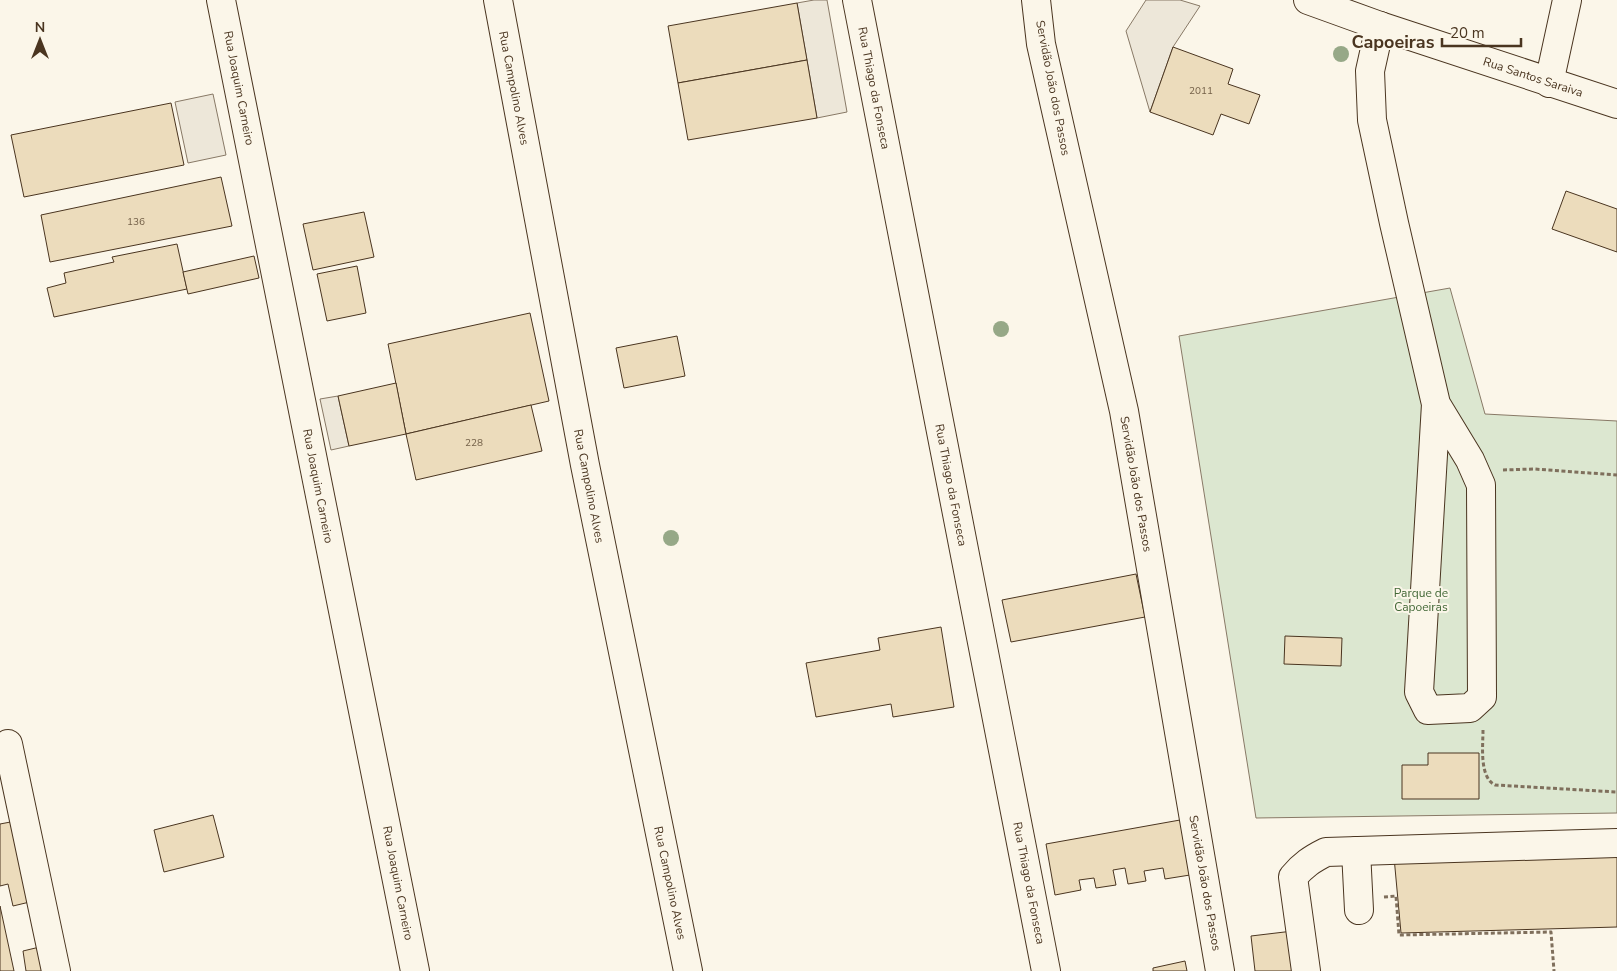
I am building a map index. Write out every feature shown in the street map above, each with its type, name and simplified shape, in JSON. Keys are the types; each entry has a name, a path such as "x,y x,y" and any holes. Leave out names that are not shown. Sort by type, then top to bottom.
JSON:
{"street":[{"name":"Rua Joaquim Carneiro","path":"221,0 415,971"},
{"name":"Rua Campolino Alves","path":"498,0 585,465 688,971"},
{"name":"Rua Thiago da Fonseca","path":"857,0 1046,971"},
{"name":"Servidão João dos Passos","path":"1036,0 1041,44 1124,411 1220,971"},
{"name":"Rua Santos Saraiva","path":"1308,0 1380,26 1617,104"},
{"path":"1549,82 1567,0"},
{"path":"1380,26 1370,71 1372,120 1436,404 1419,692 1428,710 1470,708 1482,697 1480,485 1470,460 1436,404"},
{"path":"8,744 56,971"},
{"path":"1306,971 1294,877 1309,860 1326,852 1617,843"},
{"path":"1356,852 1358,904"}],"path":[{"path":"1475,472 1534,469 1617,475"},
{"path":"1482,697 1484,773 1490,783 1500,786 1617,792"},
{"path":"1358,904 1396,896 1400,935 1551,932 1554,971"}],"green space":[{"name":"Parque de Capoeiras","path":"1450,288 1485,414 1617,421 1617,813 1256,818 1179,336"}],"shaded area":[{"path":"827,0 847,112 817,118 797,3"},
{"path":"1146,0 1180,0 1200,6 1173,47 1150,112 1126,31"},
{"path":"213,94 226,155 188,163 175,102"},
{"path":"338,396 349,446 331,450 320,399"}],"building":[{"path":"797,3 807,60 678,83 668,26"},
{"path":"1173,47 1233,69 1228,84 1260,95 1249,124 1221,114 1213,135 1150,112"},
{"path":"807,60 817,118 688,140 678,83"},
{"path":"171,103 184,165 24,197 11,135"},
{"path":"221,177 232,226 50,262 41,215"},
{"path":"1566,191 1617,209 1617,252 1552,229"},
{"path":"364,212 374,257 313,270 303,224"},
{"path":"177,244 187,289 54,317 47,288 66,283 64,273 114,262 112,257"},
{"path":"254,256 259,278 188,294 183,272"},
{"path":"357,266 366,313 327,321 317,274"},
{"path":"530,313 549,401 406,434 388,344"},
{"path":"677,336 685,376 624,388 616,348"},
{"path":"396,383 406,434 349,446 338,396"},
{"path":"531,405 542,451 416,480 406,434"},
{"path":"1136,574 1145,617 1011,642 1002,600"},
{"path":"941,627 954,707 893,717 891,704 816,717 806,663 880,650 878,638"},
{"path":"1285,636 1342,638 1341,666 1284,664"},
{"path":"1428,753 1479,753 1479,799 1402,799 1402,765 1428,765"},
{"path":"213,815 224,857 164,872 154,830"},
{"path":"21,820 38,900 13,906 8,884 0,886 0,824"},
{"path":"1180,820 1190,875 1165,879 1163,868 1144,871 1146,881 1128,884 1125,868 1113,870 1116,885 1096,888 1094,878 1079,880 1081,890 1055,895 1046,844"},
{"path":"1617,851 1617,927 1401,933 1394,857"},
{"path":"0,906 14,971 0,971"},
{"path":"1293,931 1298,971 1255,971 1251,936"},
{"path":"48,945 54,971 26,971 23,951"},
{"path":"1185,961 1187,971 1153,971 1153,968"}],"district":[{"name":"Capoeiras","path":"1393,42"}]}
